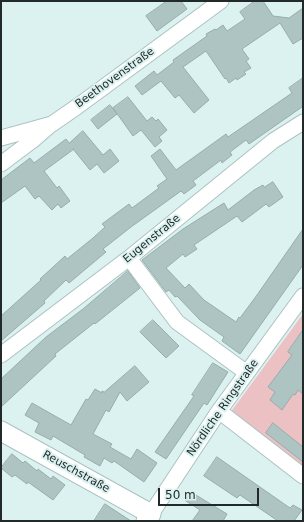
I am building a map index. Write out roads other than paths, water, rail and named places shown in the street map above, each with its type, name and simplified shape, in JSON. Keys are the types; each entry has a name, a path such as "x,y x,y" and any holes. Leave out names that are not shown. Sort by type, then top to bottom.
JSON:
{"street":[{"name":"Beethovenstraße","path":"1,138 52,124 220,1"},
{"name":"Eugenstraße","path":"1,355 129,258 273,140 303,122"},
{"path":"1,164 34,140 52,124"},
{"path":"129,258 177,322 247,373"},
{"name":"Nördliche Ringstraße","path":"148,517 219,411 303,296"},
{"path":"219,411 303,476"},
{"name":"Reuschstraße","path":"1,431 148,517"}]}
